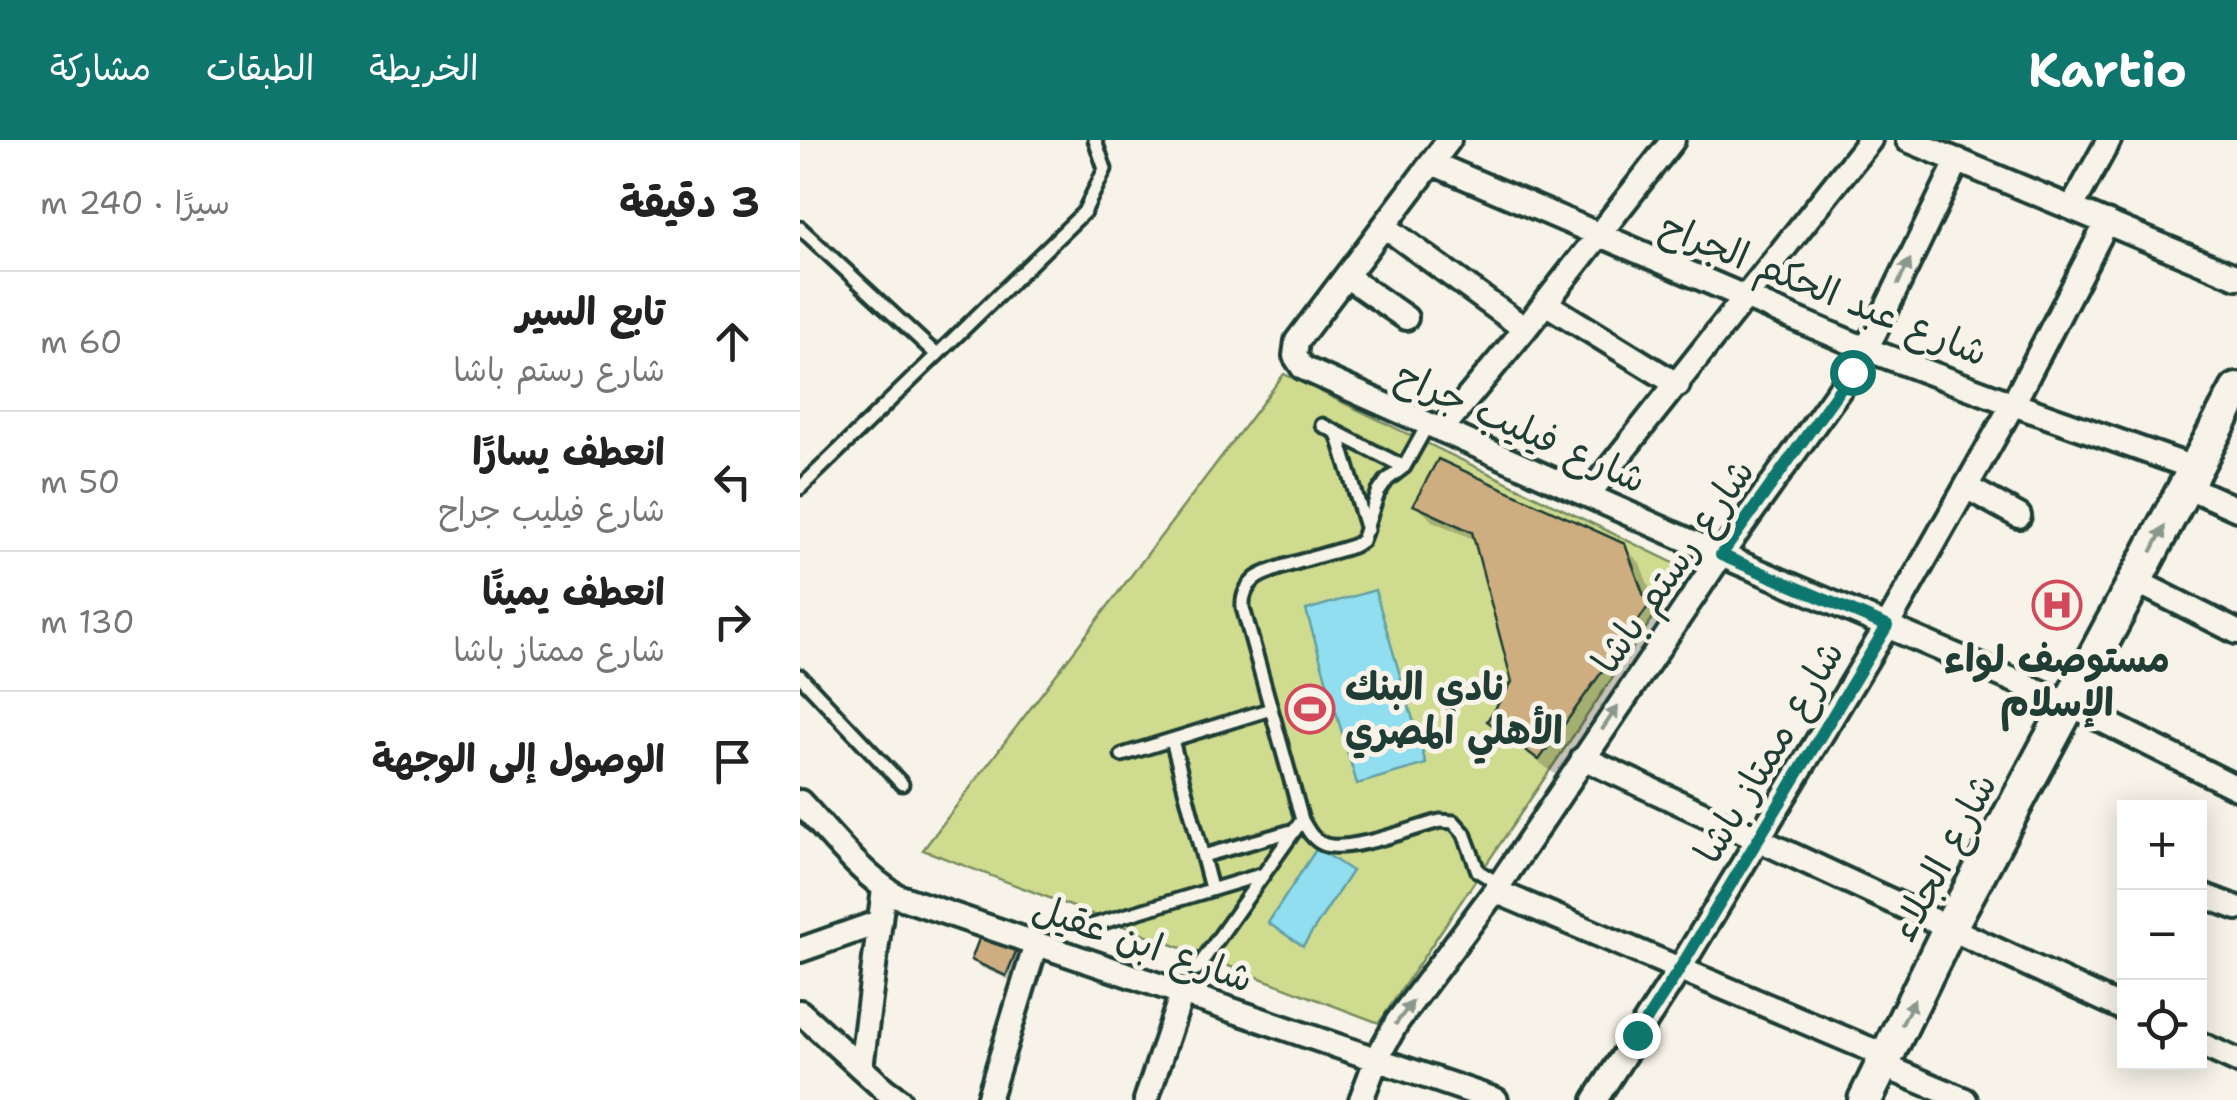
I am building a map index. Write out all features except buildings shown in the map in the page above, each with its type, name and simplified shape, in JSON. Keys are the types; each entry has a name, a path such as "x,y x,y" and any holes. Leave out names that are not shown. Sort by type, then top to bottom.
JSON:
{"main road":[{"name":"شارع الجلاء","path":"1865,1100 1950,926 2237,390"}],"street":[{"path":"1406,318 1346,276 1450,140"},
{"path":"1588,495 1870,140"},
{"path":"1908,140 2237,277"},
{"path":"2072,207 2109,140"},
{"path":"1434,427 1525,329 1668,142"},
{"name":"شارع رستم باشا","path":"1361,1100 1377,1058 1397,1022 1497,887 1866,348 1958,160"},
{"name":"شارع عبد الحكم الجراح","path":"1432,163 1866,348 2190,477 2237,508"},
{"name":"شارع ممتاز باشا","path":"1594,1100 1679,970 1887,626 2012,404 2108,222"},
{"path":"1384,226 1525,329"},
{"name":"شارع فيليب جراح","path":"1346,276 1297,341 1295,356 1303,368 1721,555 2069,704 2237,788"},
{"path":"1545,303 1678,384"},
{"path":"1966,487 2020,516"},
{"path":"2136,581 2237,632"},
{"path":"1583,758 2117,1005"},
{"name":"شارع ابن عقيل","path":"800,802 884,888 897,896 1496,1100"},
{"path":"1497,887 1965,1100"},
{"path":"860,1068 884,888"},
{"path":"2207,897 2237,908"},
{"path":"800,950 880,922"},
{"path":"988,1100 1036,944"},
{"path":"1146,1100 1182,994"},
{"path":"800,1012 899,1100"},
{"path":"2207,1047 2237,1061"}],"lane":[{"path":"800,488 1084,212 1106,169 1095,140"},
{"path":"800,228 936,355"},
{"path":"1322,425 1404,468"},
{"path":"1434,427 1404,468 1378,492 1362,541 1260,576 1246,590 1243,608 1299,825 1318,842 1338,847 1440,821 1454,822 1464,832 1478,872 1497,887"},
{"path":"1337,433 1367,530"},
{"path":"800,676 902,784"},
{"path":"1122,755 1272,709"},
{"path":"1172,740 1211,888"},
{"path":"1203,856 1299,825"},
{"path":"1196,970 1299,825"},
{"path":"1087,927 1264,874"}],"green space":[{"name":"نادي البنك الأهلي المصري","path":"1284,374 1686,569 1379,1023 923,850"}],"water":[{"path":"1375,590 1426,764 1357,784 1306,610"},
{"path":"1317,848 1352,871 1303,946 1268,923"}],"place":[{"name":"مستوصف لواء الإسلام","path":"2057,605"},
{"name":"نادي البنك الأهلي المصري","path":"1310,709"}],"route":[{"path":"1637,1035 1887,626 1721,555 1852,372"}]}
